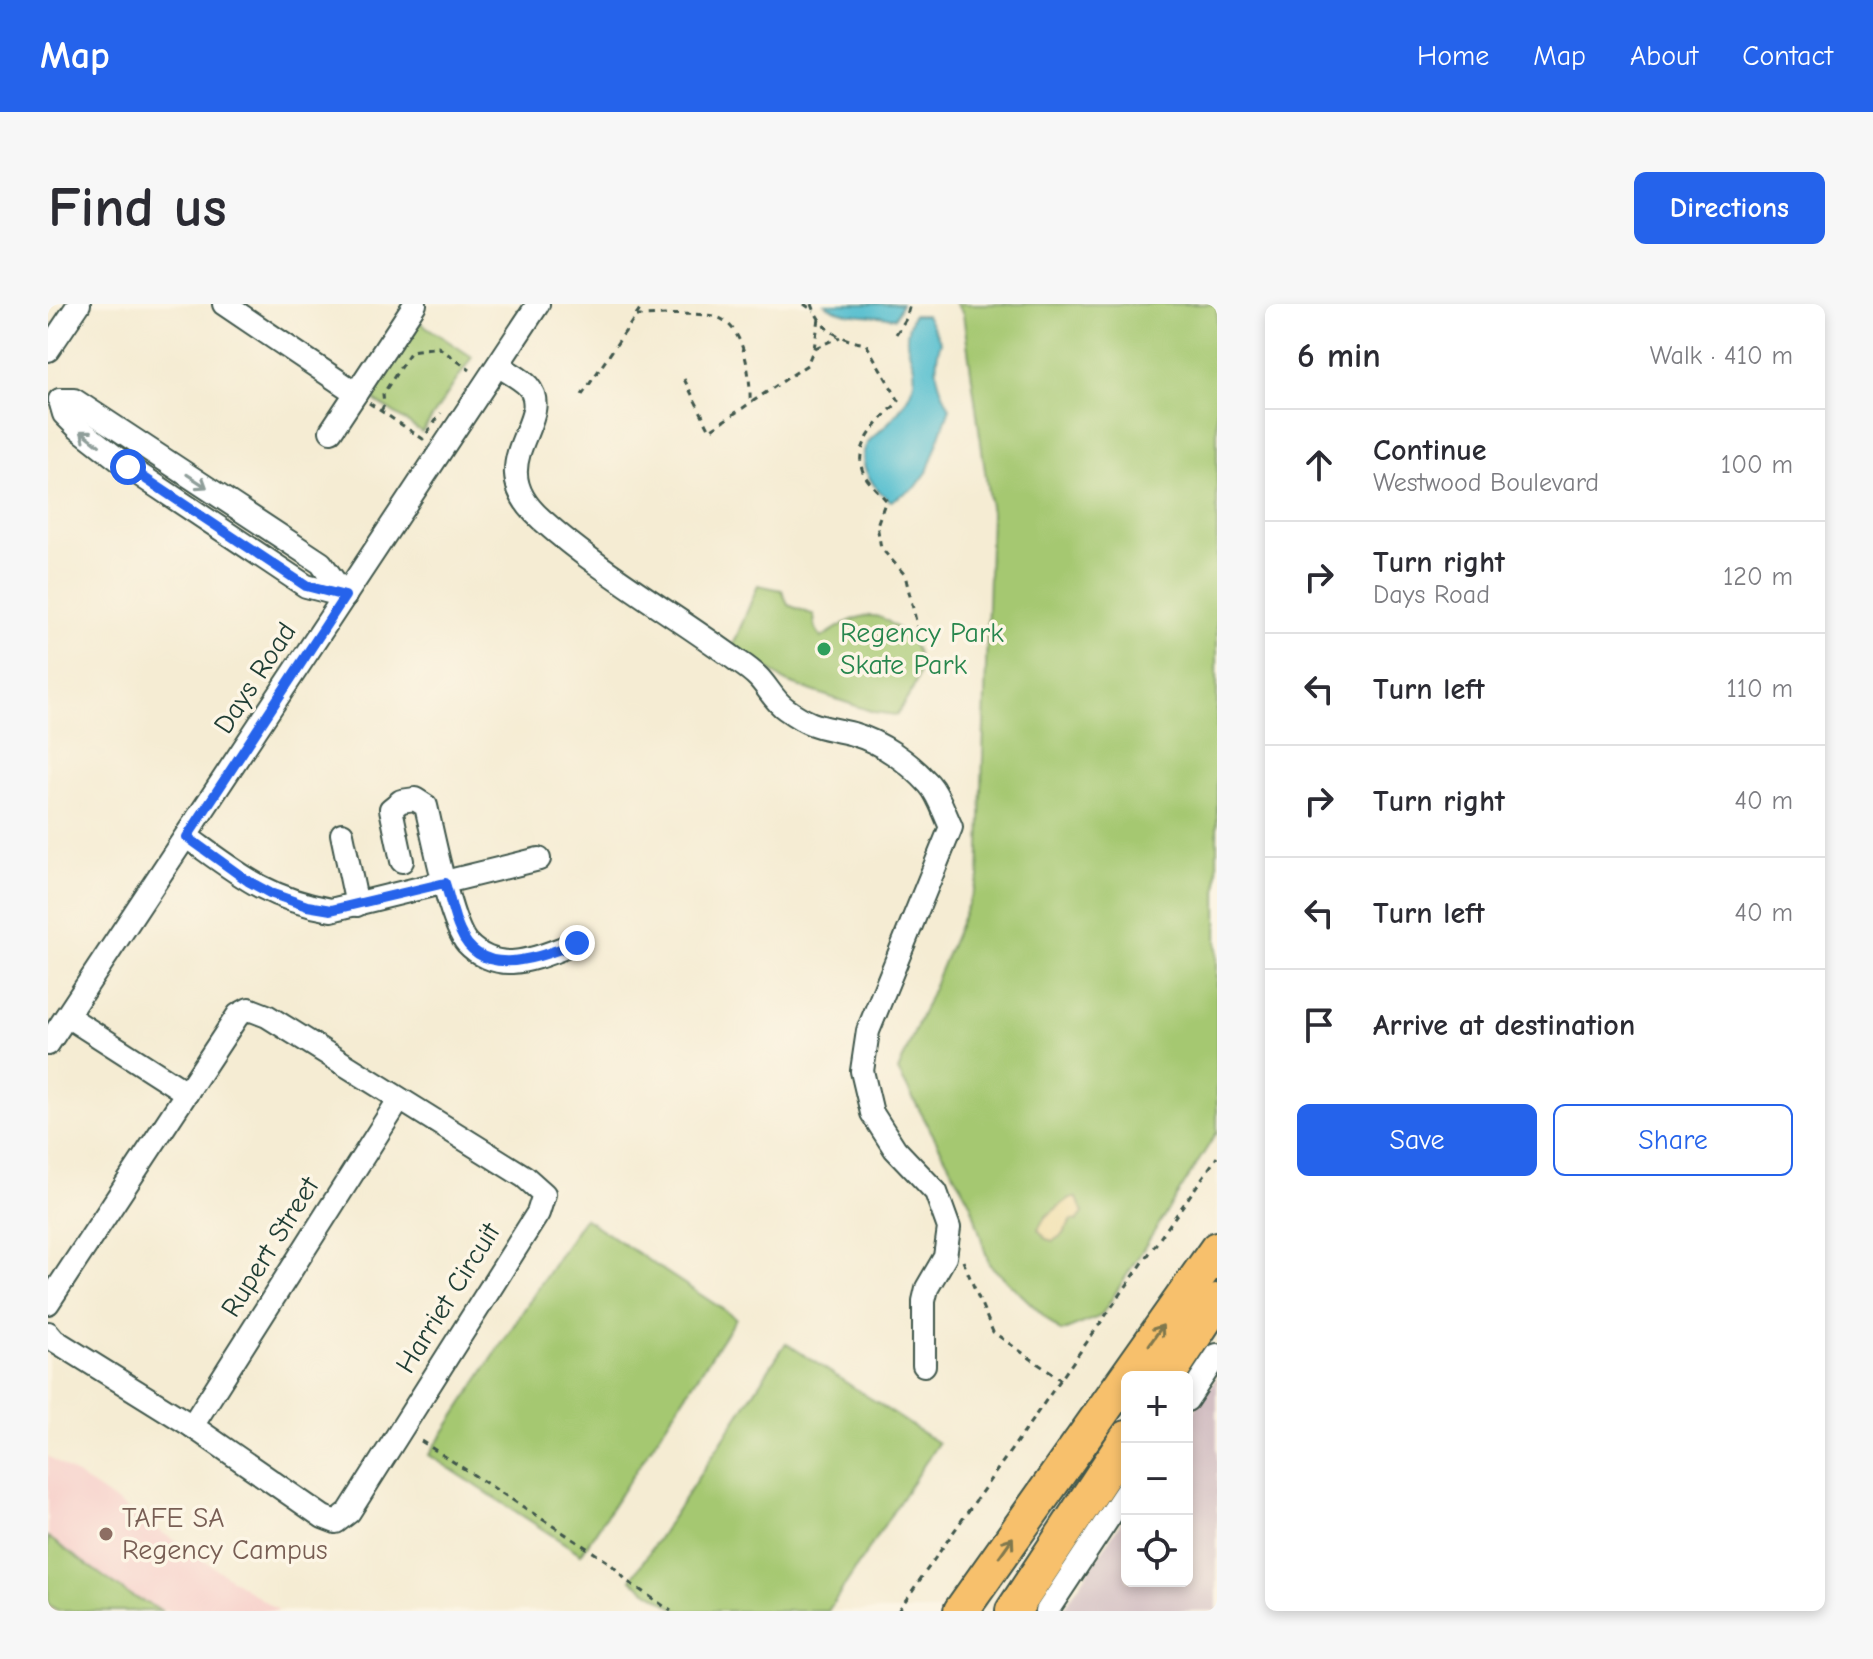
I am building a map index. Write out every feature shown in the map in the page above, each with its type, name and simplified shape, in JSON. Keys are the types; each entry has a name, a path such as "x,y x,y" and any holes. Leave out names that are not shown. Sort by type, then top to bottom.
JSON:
{"highway":[{"path":"964,1605 1217,1249"},
{"path":"1171,1371 1217,1301"},
{"path":"1013,1611 1124,1443"}],"street":[{"path":"48,350 79,304"},
{"path":"224,304 361,397"},
{"path":"331,431 361,397 415,304"},
{"name":"Days Road","path":"48,1044 538,304"},
{"path":"498,365 528,386 533,397 533,411 515,466 515,481 521,496 538,516 570,544 757,676 782,706 813,727 854,735 889,750 930,785 951,827 868,1031 862,1071 872,1113 895,1149 936,1192 949,1228 945,1257 927,1288 924,1301 924,1365"},
{"path":"54,394 74,400 321,563 345,596"},
{"path":"54,394 64,414 78,428 140,475 306,586 345,596"},
{"path":"265,559 274,554 282,537"},
{"path":"402,861 391,809 401,801 415,799 426,806 445,883 460,932 467,943 491,959 514,962 577,943"},
{"path":"342,834 357,905"},
{"path":"187,837 270,893 307,906 331,910 539,859"},
{"name":"Harriet Circuit","path":"48,1303 238,1015 249,1009 267,1016 525,1177 544,1194 538,1213 349,1512 336,1522 323,1517 192,1426 54,1340 48,1333"},
{"path":"67,1016 187,1093"},
{"name":"Rupert Street","path":"192,1426 399,1100"},
{"path":"1193,1391 1217,1355"},
{"path":"1047,1611 1121,1499"}],"path":[{"path":"582,395 644,304"},
{"path":"804,304 814,311"},
{"path":"812,304 825,328 840,337 866,344 899,401 875,426 861,449 864,474 886,500 877,525 881,548 905,575 917,625 914,643"},
{"path":"896,334 906,319 910,304"},
{"path":"636,316 714,316 727,323 738,339 751,376 750,403"},
{"path":"684,379 710,430 807,365 814,348 819,319"},
{"path":"814,348 840,337"},
{"path":"381,411 383,394 411,351 438,347 471,369 463,380"},
{"path":"361,397 423,439 447,404"},
{"path":"898,1611 1217,1157"},
{"path":"949,1228 993,1332 1061,1380"},
{"path":"421,1441 610,1563 627,1581 671,1611"}],"shaded area":[{"path":"1217,1377 1217,1611 1062,1611 1121,1522 1121,1587 1193,1587 1193,1413"},
{"name":"TAFE SA Regency Campus","path":"48,1456 279,1611 48,1611"}],"green space":[{"path":"956,304 1217,304 1217,1132 1101,1316 1061,1332 989,1264 971,1204 898,1071 979,878 991,514 963,314"},
{"path":"418,321 472,357 422,432 368,396"},
{"name":"Regency Park Skate Park","path":"758,585 782,590 788,605 814,615 815,627 821,638 848,622 871,616 887,621 910,640 919,661 919,672 911,693 896,715 874,712 786,682 750,655 739,662 729,655"},
{"path":"584,1218 736,1318 581,1554 429,1455"},
{"path":"786,1343 938,1443 828,1611 679,1611 631,1580"},
{"path":"48,1537 128,1594 162,1611 57,1611 48,1605"}],"sand":[{"path":"1070,1198 1077,1198 1083,1213 1077,1221 1072,1220 1062,1235 1053,1241 1046,1239 1038,1229 1045,1217"}],"water":[{"path":"825,304 901,304 895,318 850,314"},
{"path":"913,315 926,315 941,342 937,375 950,408 927,472 916,487 891,501 868,476 863,460 869,440 901,408 912,388 914,372 907,336"}],"place":[{"name":"Regency Park Skate Park","path":"824,649"},
{"name":"TAFE SA Regency Campus","path":"106,1534"}],"route":[{"path":"128,467 306,586 345,596 187,837 248,881 270,893 307,906 331,910 445,883 460,932 467,943 478,952 502,962 534,958 577,943"}]}
